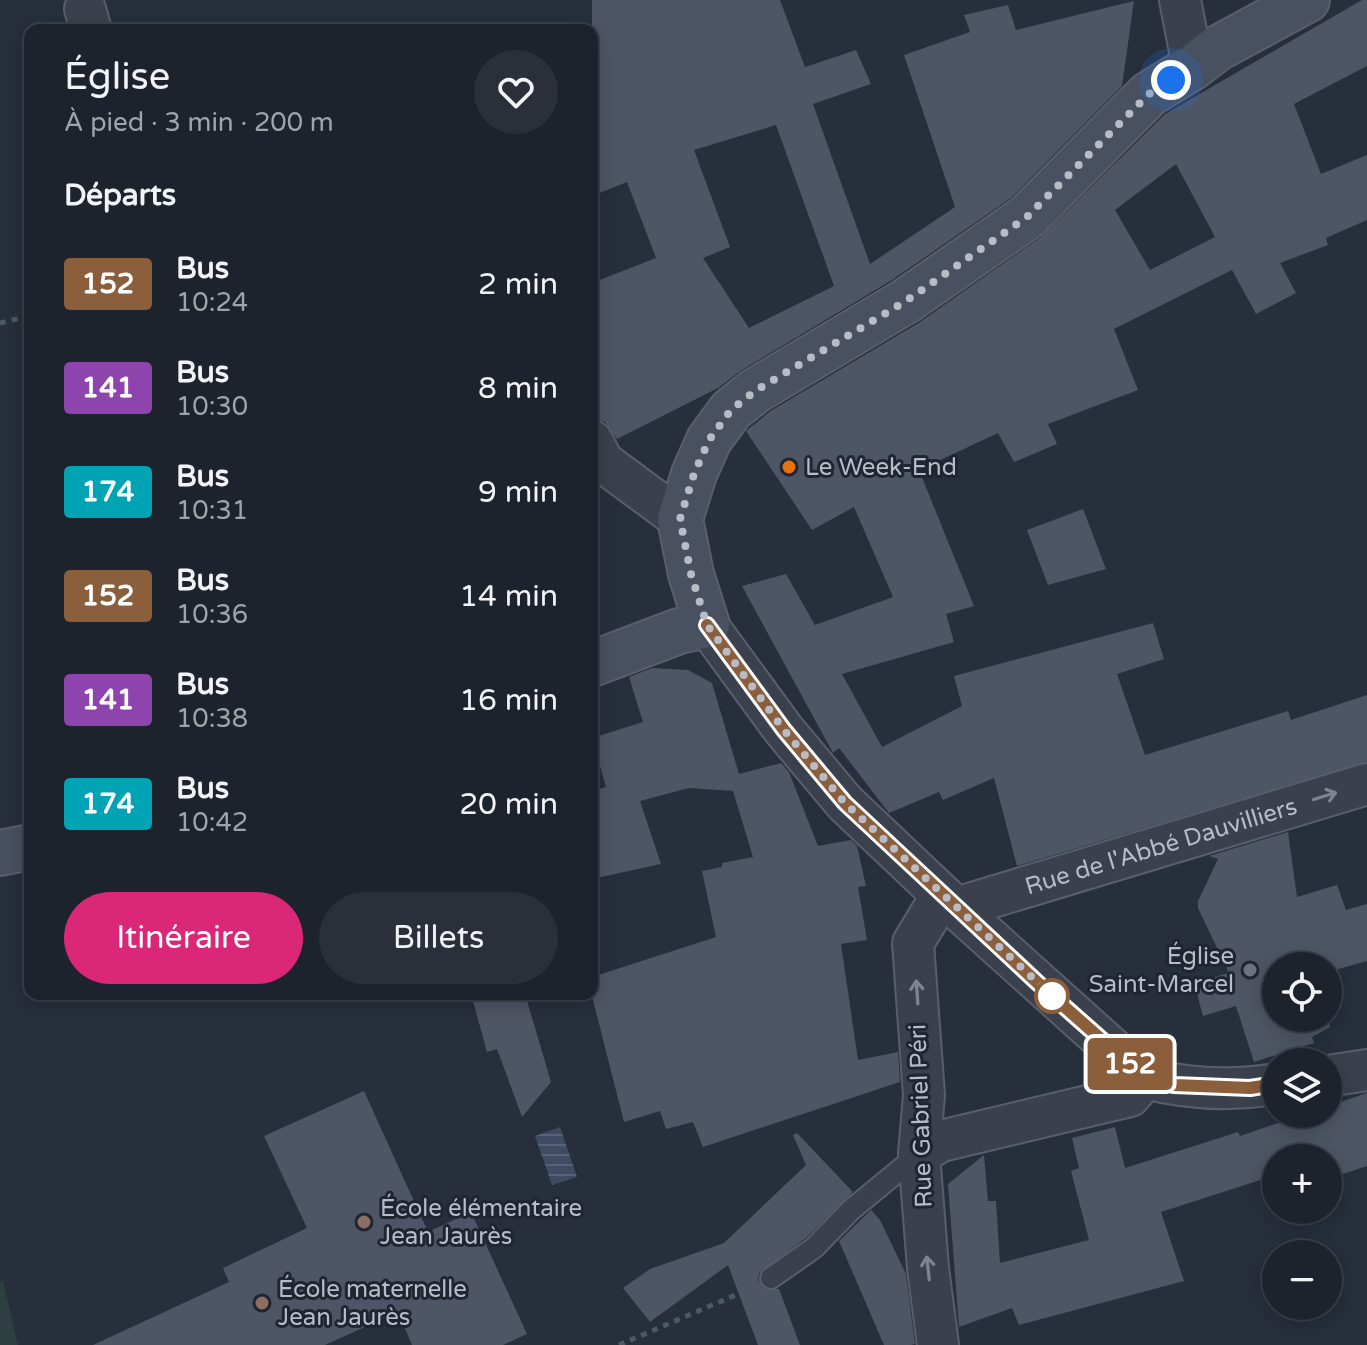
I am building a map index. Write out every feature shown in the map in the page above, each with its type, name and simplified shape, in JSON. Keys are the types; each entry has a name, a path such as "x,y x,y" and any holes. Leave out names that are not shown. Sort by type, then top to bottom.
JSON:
{"street":[{"path":"1180,0 1193,67"},
{"path":"1262,1086 1174,1085 1145,1078 845,803 784,730 707,625 691,574 680,519 709,440 731,410 755,391 906,301 1027,217 1149,94 1218,48 1307,0"},
{"path":"598,452 603,462 680,519"},
{"path":"598,662 679,631 707,625"},
{"name":"Rue de l'Abbé Dauvilliers","path":"949,901 1367,784"},
{"path":"0,853 24,848"},
{"name":"Rue Gabriel Péri","path":"938,1345 919,1154 924,1095 913,943 949,901"},
{"path":"1342,1074 1367,1070"},
{"path":"919,1154 941,1141 1130,1096 1145,1078"}],"lane":[{"path":"771,1278 814,1248 851,1210 919,1154"}],"path":[{"path":"0,323 24,317"},
{"path":"619,1345 771,1278"}],"shaded area":[{"path":"3,1281 18,1345 0,1345 0,1282"}],"water":[{"path":"560,1127 577,1177 552,1185 535,1136"}],"building":[{"path":"592,0 780,0 805,67 856,50 871,84 813,104 870,264 955,207 904,55 970,32 964,15 1008,5 1016,30 1134,1 1122,86 1011,198 892,280 742,370 718,388 617,439 605,422 598,420 598,281 656,258 627,182 598,194 598,24 592,24","holes":["776,125 834,286 749,328 703,258 730,247 694,150"]},
{"path":"1362,0 1367,0 1367,66 1294,104 1321,174 1367,155 1367,220 1326,238 1328,245 1280,263 1296,293 1256,314 1232,270 1114,329 1138,390 1048,424 1057,444 1014,462 998,433 919,470 974,606 946,614 954,642 842,674 882,747 962,706 954,676 1153,623 1164,659 1117,674 1145,755 1288,711 1291,720 1367,695 1367,762 1017,866 994,778 943,800 939,792 889,813 839,748 833,753 742,586 786,574 815,625 893,597 854,507 812,530 746,431 769,412 920,322 1041,237 1165,114","holes":["1176,164 1215,237 1150,270 1115,210"]},
{"path":"1083,509 1106,569 1048,585 1027,530"},
{"path":"652,668 688,670 712,683 739,774 781,763 789,772 818,846 851,840 857,846 866,886 858,887 867,940 841,944 858,1060 898,1052 900,1082 703,1147 693,1122 666,1129 660,1111 624,1122 593,1000 598,1000 598,975 716,937 702,871 722,867 722,863 753,857 733,791 689,788 640,801 661,864 598,878 598,789 606,787 598,759 598,736 643,722 629,677"},
{"path":"1288,832 1297,897 1337,885 1346,910 1367,904 1367,961 1342,968 1342,952 1262,952 1262,1032 1321,1032 1312,1037 1314,1043 1298,1048 1262,1048 1262,1059 1254,1062 1236,1006 1203,1016 1194,983 1229,973 1198,908 1198,901 1218,859 1209,856"},
{"path":"473,1000 527,1000 551,1082 522,1117 497,1049 487,1052"},
{"name":"École élémentaire Jean Jaurès","path":"364,1091 428,1232 471,1212 527,1334 503,1345 412,1345 398,1312 325,1345 93,1345 229,1282 223,1268 307,1228 264,1136"},
{"path":"1367,1093 1367,1166 1342,1174 1342,1144 1262,1144 1262,1180 1161,1212 1184,1281 1019,1325 1012,1308 959,1327 948,1184 984,1155 988,1201 996,1201 1000,1263 1089,1240 1071,1171 1079,1168 1072,1138 1115,1127 1125,1168 1238,1132 1240,1136 1263,1128 1342,1128 1342,1101"},
{"path":"797,1133 853,1192 806,1238 759,1273 758,1280 765,1289 779,1289 800,1345 758,1345 728,1265 650,1322 623,1288 650,1269 724,1243 806,1165 793,1135"},
{"path":"871,1210 880,1220 906,1274 915,1344 884,1345 839,1241"}],"bus line":[{"name":"152","path":"707,625 784,730 845,803 1041,986 1145,1078 1174,1085 1262,1086"}],"place":[{"name":"Le Week-End","path":"789,467"},
{"name":"Église Saint-Marcel","path":"1250,970"},
{"name":"École élémentaire Jean Jaurès","path":"364,1222"},
{"name":"École maternelle Jean Jaurès","path":"262,1303"}],"route":[{"path":"1052,996 845,803 784,730 707,625 691,574 680,519 709,440 731,410 755,391 906,301 1027,217 1149,94 1171,80"}]}
